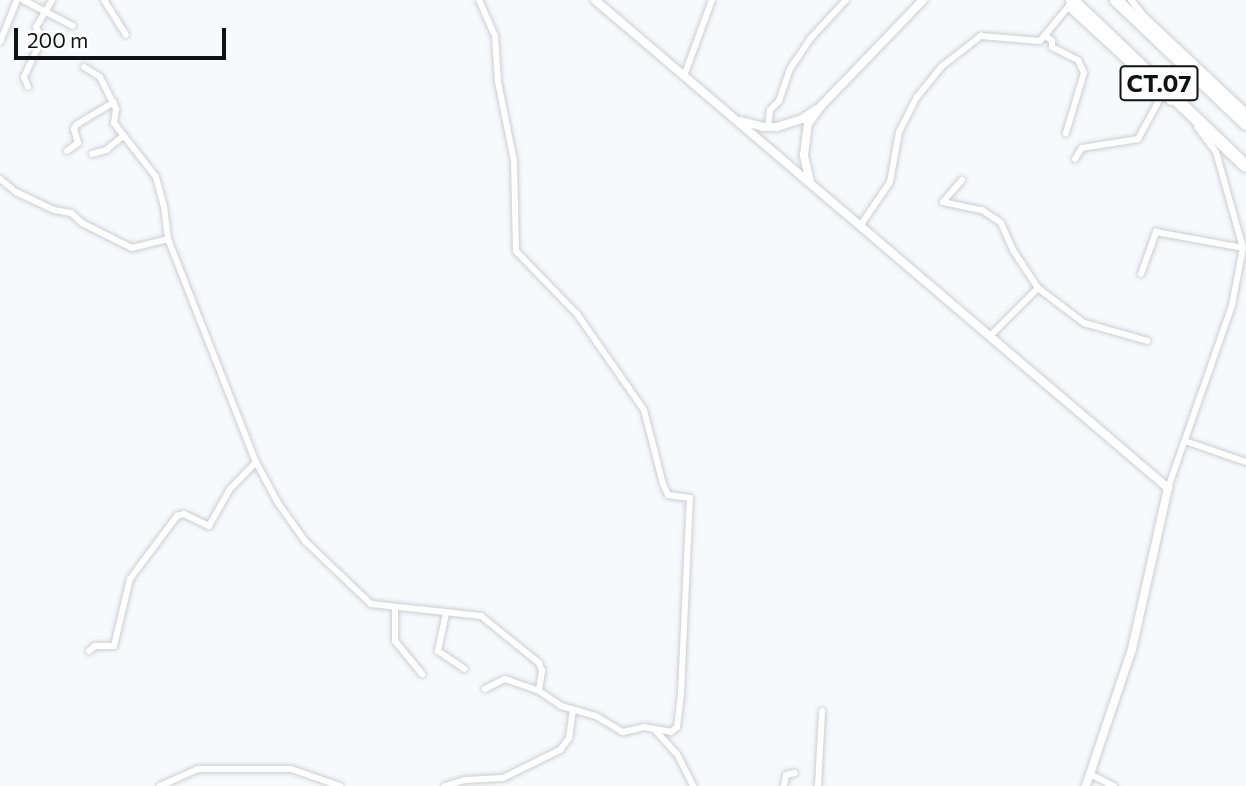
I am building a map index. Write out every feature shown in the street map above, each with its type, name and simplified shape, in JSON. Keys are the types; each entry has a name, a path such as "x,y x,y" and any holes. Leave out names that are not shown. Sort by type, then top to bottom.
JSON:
{"highway":[{"name":"CT.07","path":"1072,0 1246,166"},
{"name":"CT.07","path":"1116,0 1246,124"}],"street":[{"path":"0,42 17,0"},
{"path":"23,0 74,26"},
{"path":"28,87 24,77 42,39 36,27 52,0"},
{"path":"104,0 126,35"},
{"path":"480,0 495,36 498,82 514,161 516,251 577,314 645,410 668,495 690,498 678,719 675,731 656,731 640,727 623,732 596,716 573,711 539,691 505,679 485,689"},
{"path":"595,0 991,335 1167,488"},
{"path":"684,76 712,0"},
{"path":"768,127 770,110 779,101 790,69 810,39 846,0"},
{"path":"811,183 804,155 806,132 822,105 923,0"},
{"path":"1131,0 1145,17 1246,112"},
{"path":"860,226 890,182 892,160 905,118 941,67 969,43 987,35 1040,41 1066,8 1194,124 1216,152 1243,248 1232,305 1167,488 1132,649 1092,775 1086,786"},
{"path":"1046,36 1052,47 1079,60 1084,74 1066,133"},
{"path":"84,67 100,77 117,109 114,123 158,182 168,239 256,462 282,509 331,567 365,601 395,608 476,614 496,626 542,667 539,691"},
{"path":"1075,159 1082,148 1138,139 1162,95"},
{"path":"67,151 78,143 74,129 76,125 114,102"},
{"path":"735,119 768,127 790,124 822,105"},
{"path":"92,154 106,150 123,136"},
{"path":"0,178 16,192 54,210 71,213 82,223 132,248 168,239"},
{"path":"962,180 943,202 982,210 1000,223 1013,250 1038,288 1084,323 1148,341"},
{"path":"1141,274 1156,232 1243,248"},
{"path":"991,335 1038,288"},
{"path":"1185,441 1246,462"},
{"path":"89,651 95,646 114,646 130,579 177,516 184,514 209,526 230,489 256,462"},
{"path":"395,608 395,641 422,674"},
{"path":"446,613 438,651 465,669"},
{"path":"444,786 465,780 503,778 559,750 569,738 573,711"},
{"path":"818,786 822,711"},
{"path":"656,731 677,754 694,786"},
{"path":"160,786 198,769 291,769 340,786"},
{"path":"784,786 786,775 795,772"},
{"path":"1092,775 1114,786"}]}
